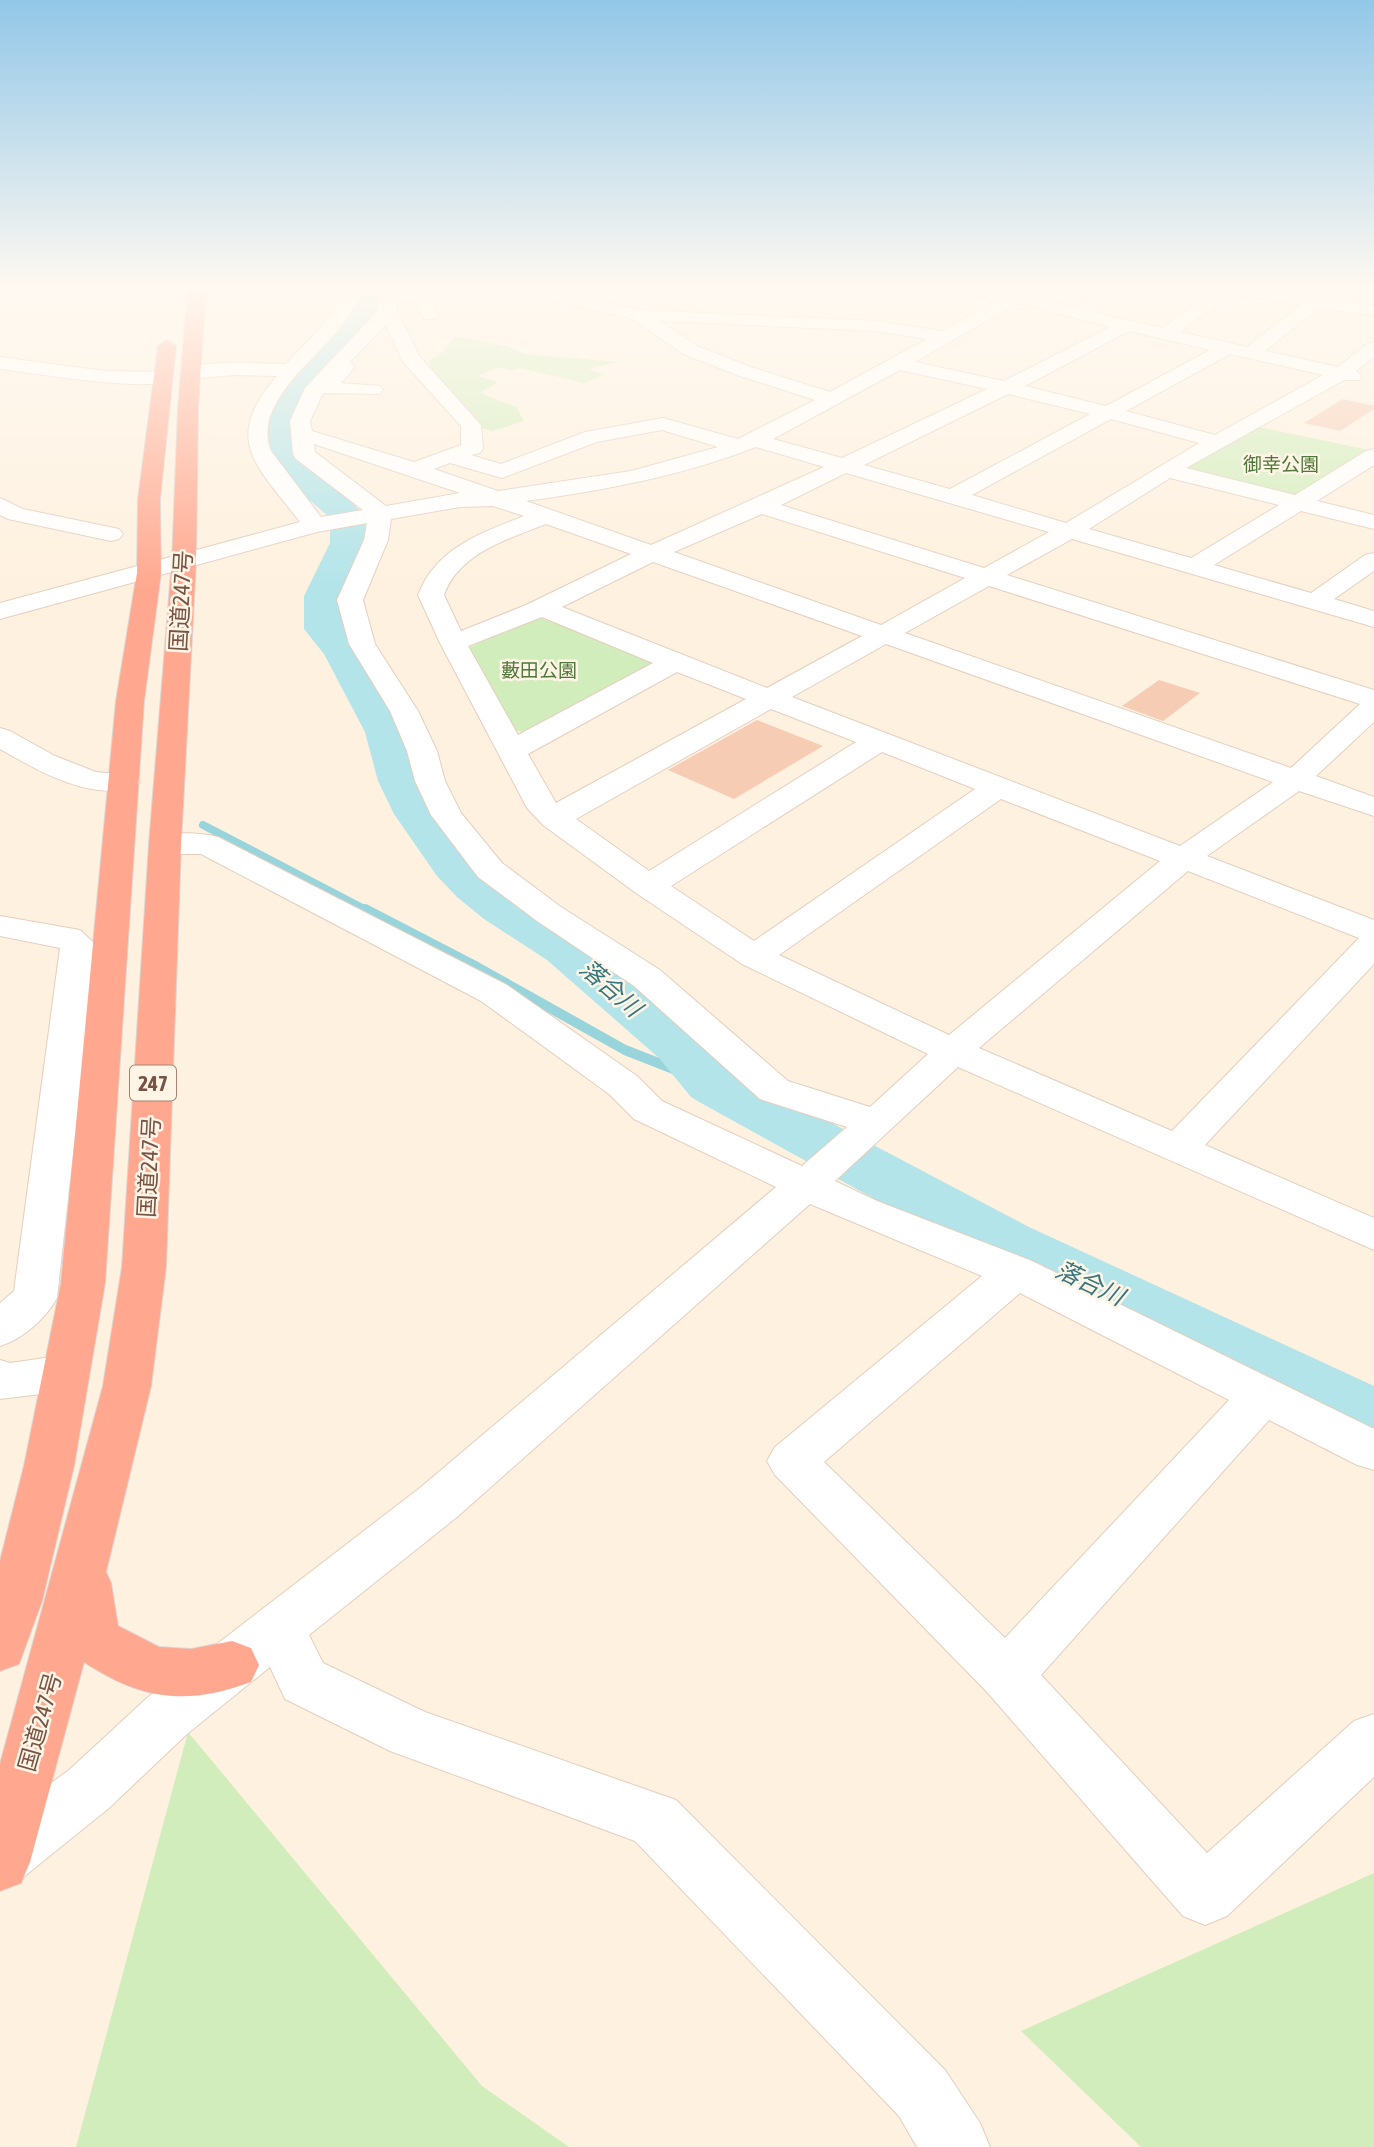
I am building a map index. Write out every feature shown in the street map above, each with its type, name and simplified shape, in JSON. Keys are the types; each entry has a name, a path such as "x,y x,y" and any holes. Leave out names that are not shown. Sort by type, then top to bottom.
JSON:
{"highway":[{"name":"国道247号","path":"1,1859 48,1698 127,1386 144,1267 165,844 166,567 176,388"},
{"name":"国道247号","path":"0,1647 16,1601 49,1466 83,1283 130,701 166,567"},
{"path":"83,1560 93,1639 127,1661 160,1674 203,1673 232,1665"}],"street":[{"path":"277,388 264,405 255,434 257,445 315,525"},
{"path":"314,388 303,411 299,430 304,454 337,482 362,495 375,514 376,540 350,600 362,644 404,710 422,751 430,781 447,815 490,870 549,914 647,978 774,1090 877,1123"},
{"path":"330,388 373,390"},
{"path":"413,469 472,448 471,425 436,388"},
{"path":"799,388 833,399"},
{"path":"0,611 315,525 460,500 492,499 632,478 709,458 746,443 853,388"},
{"path":"453,643 541,607 652,553 761,506 1004,388"},
{"path":"1017,388 1218,442"},
{"path":"952,497 1155,388"},
{"path":"554,818 987,578 1167,470 1315,388"},
{"path":"449,456 502,471 592,436 663,424 844,466 1374,619"},
{"path":"312,437 413,469 1374,807"},
{"path":"1194,568 1374,456"},
{"path":"1167,470 1374,522"},
{"path":"0,505 16,514 111,534"},
{"path":"761,506 1374,699"},
{"path":"545,516 462,553 438,574 431,595 453,643 543,808 554,818 648,886 754,957 953,1051 1374,1234"},
{"path":"1314,602 1374,560"},
{"path":"541,607 769,699 1374,932"},
{"path":"513,750 675,662"},
{"path":"1,1859 89,1789 167,1716 439,1502 877,1123 953,1051 1185,857 1295,780 1374,706"},
{"path":"0,737 44,762 92,780 125,782"},
{"path":"648,886 879,741"},
{"path":"754,957 998,787"},
{"path":"165,844 207,844 494,993 623,1085 648,1110 862,1211 1016,1272 1374,1451"},
{"path":"0,926 68,937 78,945 36,1298 0,1329"},
{"path":"1178,1149 1374,943"},
{"path":"1016,1272 792,1461 1006,1675 1205,1895 1374,1740"},
{"path":"0,1378 4,1382 66,1373"},
{"path":"1006,1675 1261,1396"},
{"path":"278,1628 304,1681 410,1733 656,1820 922,2093 956,2147"}],"green space":[{"path":"436,388 488,388 480,393 516,407 524,421 492,431 471,425"},
{"name":"御幸公園","path":"1249,425 1374,451 1301,502 1167,470"},
{"name":"藪田公園","path":"538,617 660,662 527,732 515,731 468,648"},
{"path":"188,1732 482,2086 569,2147 76,2147"},
{"path":"1374,1873 1374,2147 1141,2147 1021,2031"}],"building":[{"path":"1343,399 1374,406 1374,409 1340,431 1304,423"},
{"path":"1159,680 1200,693 1163,721 1122,706"},
{"path":"757,720 823,746 734,799 668,770"}],"waterway":[{"name":"落合川","path":"294,388 279,414 277,432 283,451 295,467 348,515 348,543 323,596 324,629 342,649 387,732 401,781 418,814 454,866 502,908 566,949 679,1046 712,1084 1006,1243 1374,1418"},
{"path":"203,825 368,911"},
{"path":"365,909 477,967 625,1050 712,1084"}]}
